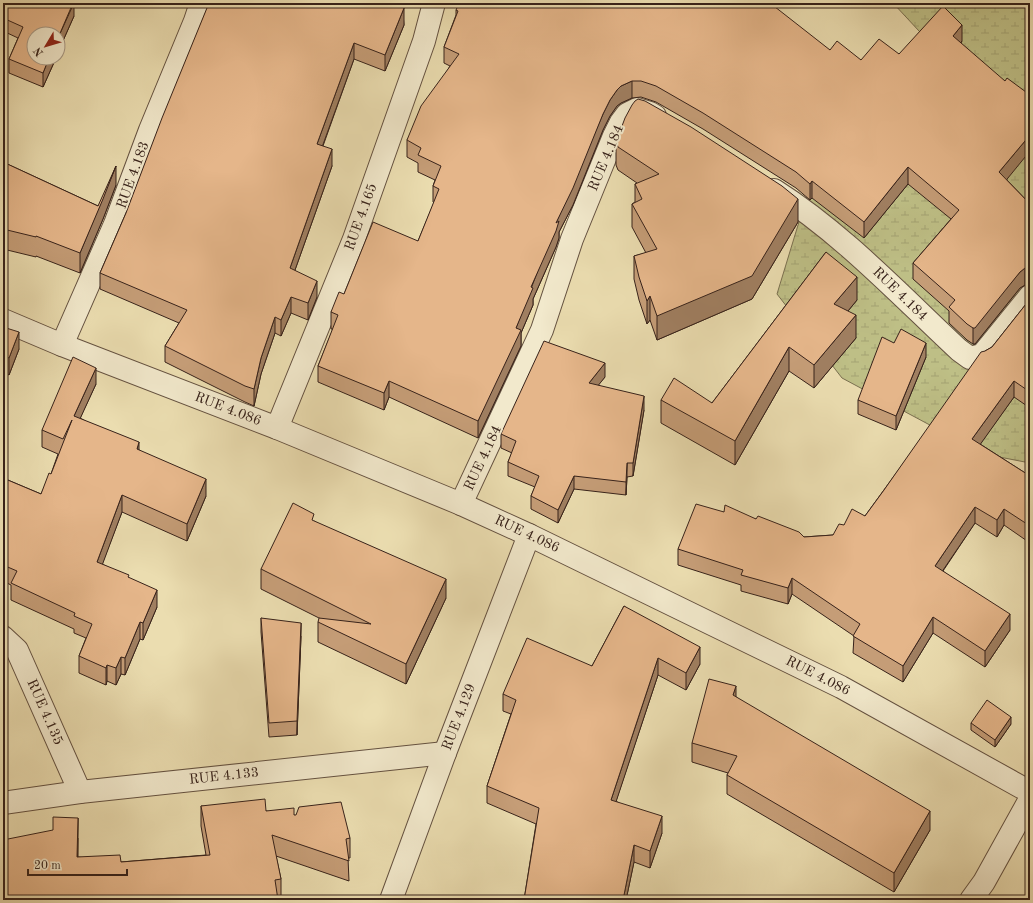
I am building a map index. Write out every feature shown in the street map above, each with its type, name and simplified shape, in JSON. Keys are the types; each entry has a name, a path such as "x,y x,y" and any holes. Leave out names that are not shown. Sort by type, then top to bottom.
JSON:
{"street":[{"name":"RUE 4.183","path":"62,345 115,224 150,130 195,22 201,3"},
{"name":"RUE 4.165","path":"277,428 354,239 424,41 434,3"},
{"name":"RUE 4.184","path":"461,504 542,330 572,239 621,122 626,114 637,109 650,113 670,124"},
{"name":"RUE 4.184","path":"756,178 789,199 861,257 959,350 970,358 982,354 1030,296"},
{"name":"RUE 4.086","path":"3,320 62,345 277,428 461,504 529,535 841,687 1030,792"},
{"name":"RUE 4.129","path":"391,900 445,753 529,535"},
{"name":"RUE 4.135","path":"3,637 17,650 80,792"},
{"name":"RUE 4.133","path":"3,803 80,792 445,753"},
{"path":"971,900 984,882 1030,799"}],"green space":[{"path":"893,3 1030,3 1030,463 984,454 842,378 777,294 813,176 945,59"}],"building":[{"path":"3,3 73,3 63,26 26,26 26,66 9,59 23,27 3,18"},
{"path":"209,3 396,3 404,8 385,55 354,43 317,144 332,149 290,268 317,281 308,303 291,297 281,320 275,317 261,358 254,389 245,386 165,346 187,310 100,273 126,213 162,118"},
{"path":"459,3 770,3 830,50 837,41 861,60 879,39 899,54 943,6 962,25 953,36 1005,81 1007,78 1030,95 1030,135 999,172 1030,204 1030,268 1025,268 1020,272 975,328 973,328 949,307 955,300 913,263 959,210 908,167 864,222 812,181 810,184 796,172 703,113 656,86 641,81 632,81 621,86 617,90 603,114 573,188 556,223 559,221 556,231 531,287 533,288 516,328 521,330 478,421 389,381 384,393 318,366 338,315 331,312 339,292 344,294 373,222 418,241 439,189 433,186 441,166 418,155 421,148 407,140 421,106 459,54 444,47 458,11 456,10"},
{"path":"26,66 46,66 43,73"},
{"path":"638,99 645,101 691,127 782,186 798,199 752,276 657,316 650,296 647,301 634,256 657,249 632,204 642,199 635,184 659,174 618,147 616,142 625,118 632,105"},
{"path":"3,162 98,206 116,166 80,253 36,236 3,229"},
{"path":"826,252 857,277 834,304 856,315 814,365 789,347 735,441 661,400 674,378 712,403"},
{"path":"1030,299 1030,392 1014,381 972,439 1030,476 1030,526 1004,509 997,520 975,507 935,566 1010,614 985,651 933,617 903,666 853,636 860,624 792,578 788,588 741,575 743,570 678,549 696,504 724,512 725,505 756,519 758,516 799,532 804,537 833,535 839,524 844,525 852,509 865,516 981,352 992,347"},
{"path":"3,327 19,332 9,358 3,355"},
{"path":"901,329 926,343 896,416 858,400 882,337 894,343"},
{"path":"544,341 605,363 589,383 644,396 633,463 627,463 626,482 574,476 558,510 531,496 539,476 508,462 516,441 501,434"},
{"path":"73,357 96,368 74,416 139,442 137,449 206,479 187,524 122,495 97,562 129,575 128,577 157,590 143,623 140,622 125,658 121,657 116,668 107,665 106,668 79,656 92,624 74,616 75,613 11,583 17,571 3,565 3,478 41,494 49,473 51,474 72,420 63,439 42,430"},
{"path":"293,503 314,514 312,520 446,579 406,664 318,622 319,618 371,624 261,569"},
{"path":"624,606 700,647 686,673 658,658 611,800 662,816 650,851 634,845 623,900 524,900 539,808 487,786 516,700 503,694 527,638 592,666"},
{"path":"261,618 301,623 297,721 269,723"},
{"path":"709,679 736,686 733,695 930,811 894,873 727,775 737,756 692,743"},
{"path":"987,700 1011,717 995,740 971,723"},
{"path":"265,799 266,811 294,808 294,815 296,815 299,807 341,802 350,838 346,839 349,861 272,835 281,879 275,880 278,900 3,900 3,840 53,830 53,817 78,818 77,857 120,855 121,862 210,855 201,806"}]}
